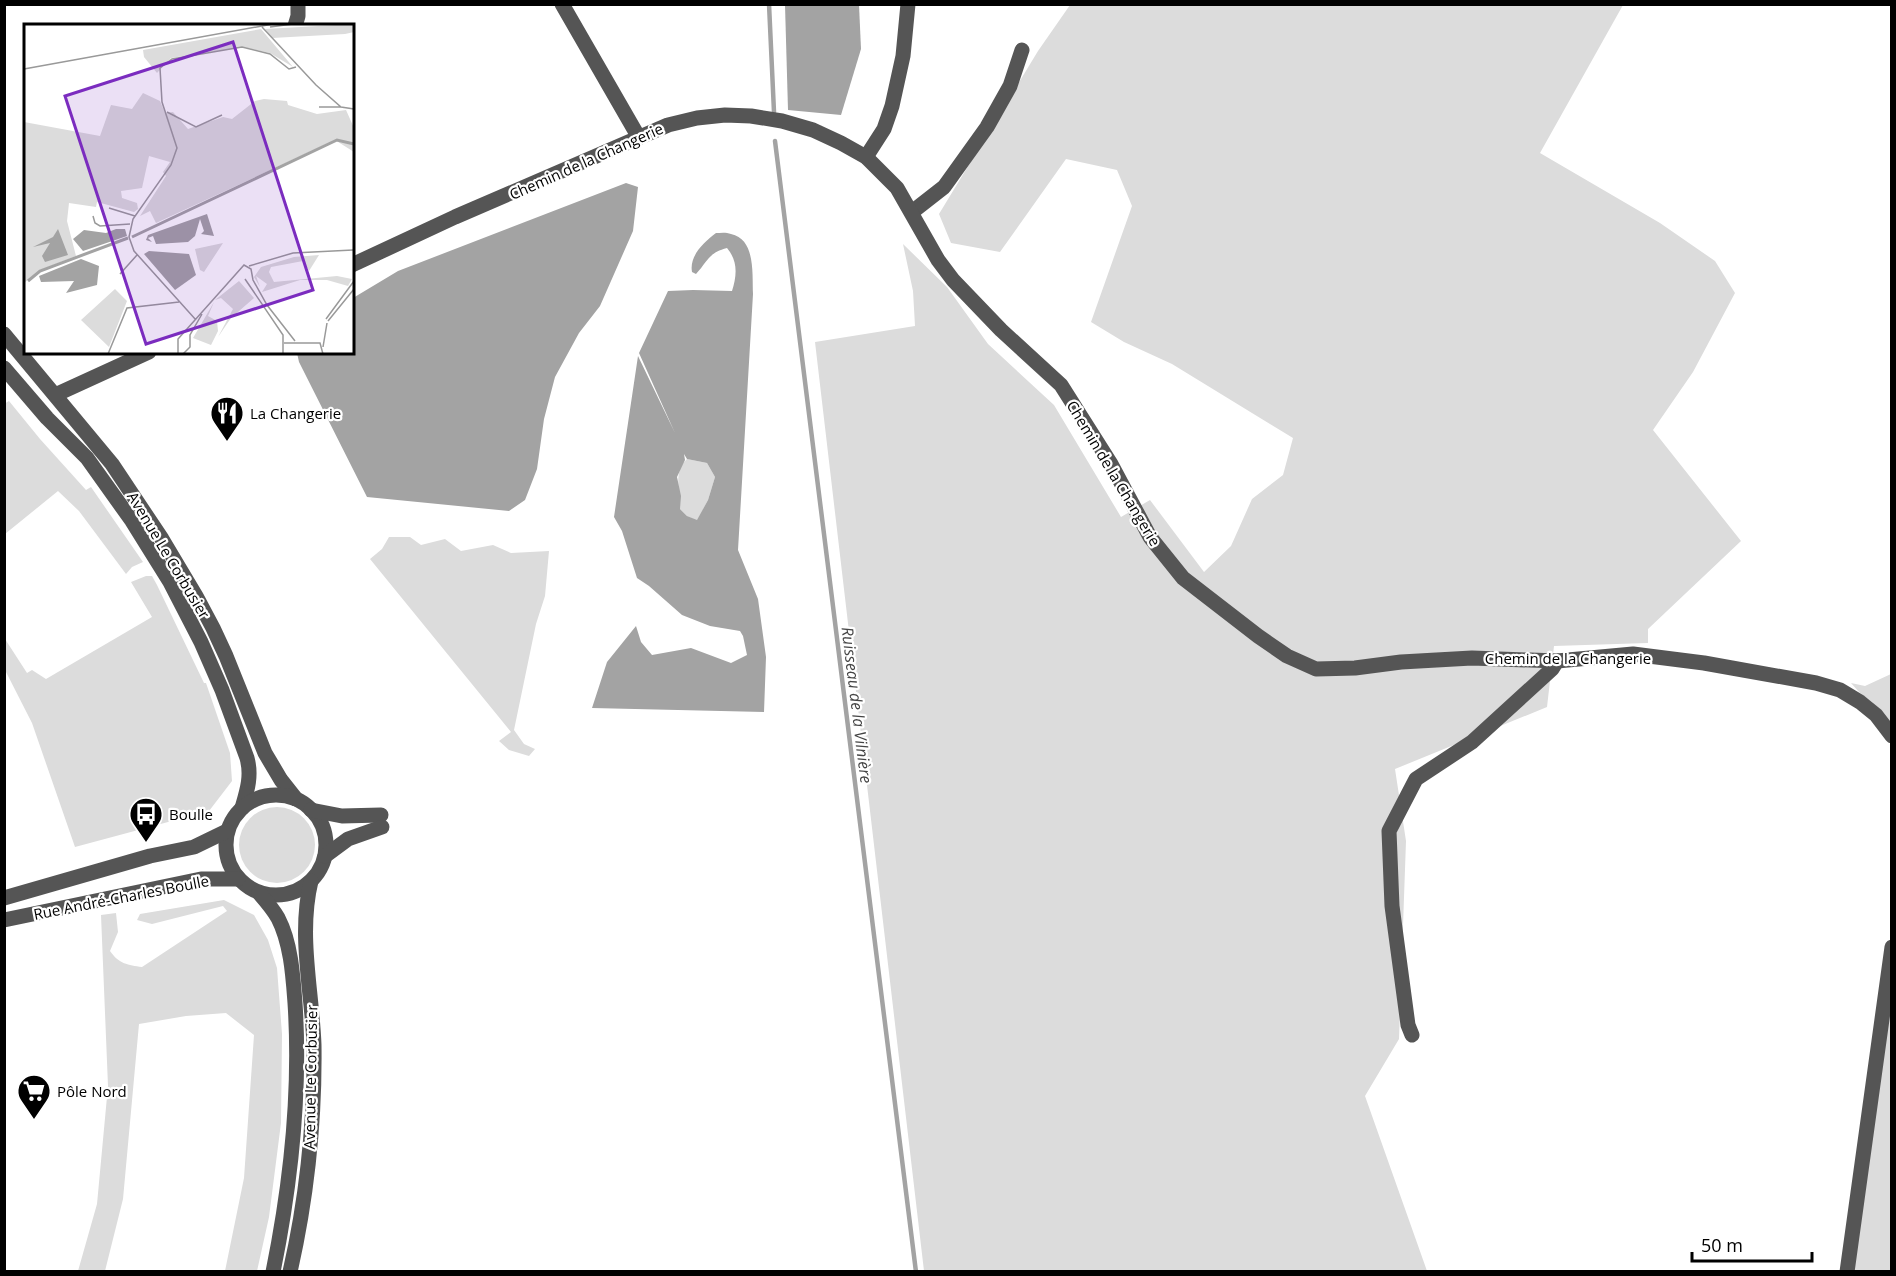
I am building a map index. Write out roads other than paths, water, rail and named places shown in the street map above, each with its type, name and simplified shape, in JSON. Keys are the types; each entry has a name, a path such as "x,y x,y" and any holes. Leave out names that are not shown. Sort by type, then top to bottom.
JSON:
{"street":[{"path":"296,24 298,4"},
{"path":"562,4 638,136"},
{"path":"866,157 884,129 892,106 903,56 908,4"},
{"path":"912,212 944,187 987,127 1010,86 1022,50"},
{"name":"Chemin de la Changerie","path":"354,264 638,136 668,125 697,118 725,115 782,121 813,130 841,142 866,157 897,188 938,260 953,280 1000,330 1061,385 1111,464 1150,537 1183,578 1287,656 1316,669 1472,658 1557,661 1633,654 1704,663 1816,683 1840,690 1876,715 1892,736"},
{"name":"Avenue Le Corbusier","path":"4,334 112,464 178,563 226,656 265,753 280,780 296,799"},
{"path":"55,395 145,354"},
{"name":"Avenue Le Corbusier","path":"4,368 47,418 87,458 132,520 170,582 205,651 247,758 249,782 242,808"},
{"path":"1412,1035 1408,1025 1392,906 1389,831 1416,779 1472,742 1552,669 1557,661"},
{"path":"284,795 296,799 311,810 324,831 325,856 320,870 311,881 297,891 275,896 259,893 238,879 232,871 226,856 227,831 233,818 242,808 258,798 284,795"},
{"path":"311,810 381,821 348,839 325,856"},
{"name":"Rue André-Charles Boulle","path":"4,898 150,856 194,846 227,831"},
{"name":"Rue André-Charles Boulle","path":"4,920 201,879 238,879"},
{"name":"Avenue Le Corbusier","path":"290,1272 300,1221 311,1138 314,1045 305,928 307,897 311,881"},
{"name":"Avenue Le Corbusier","path":"259,893 278,918 285,938 293,982 297,1047 294,1139 273,1272"},
{"path":"1847,1272 1892,947"}],"waterway":[{"name":"Ruisseau de la Vilnière","path":"769,4 774,112"},
{"name":"Ruisseau de la Vilnière","path":"775,141 916,1272"}],"place":[{"name":"La Changerie","path":"227,442"},
{"name":"Boulle","path":"146,843"},
{"name":"Pôle Nord","path":"34,1120"}]}
